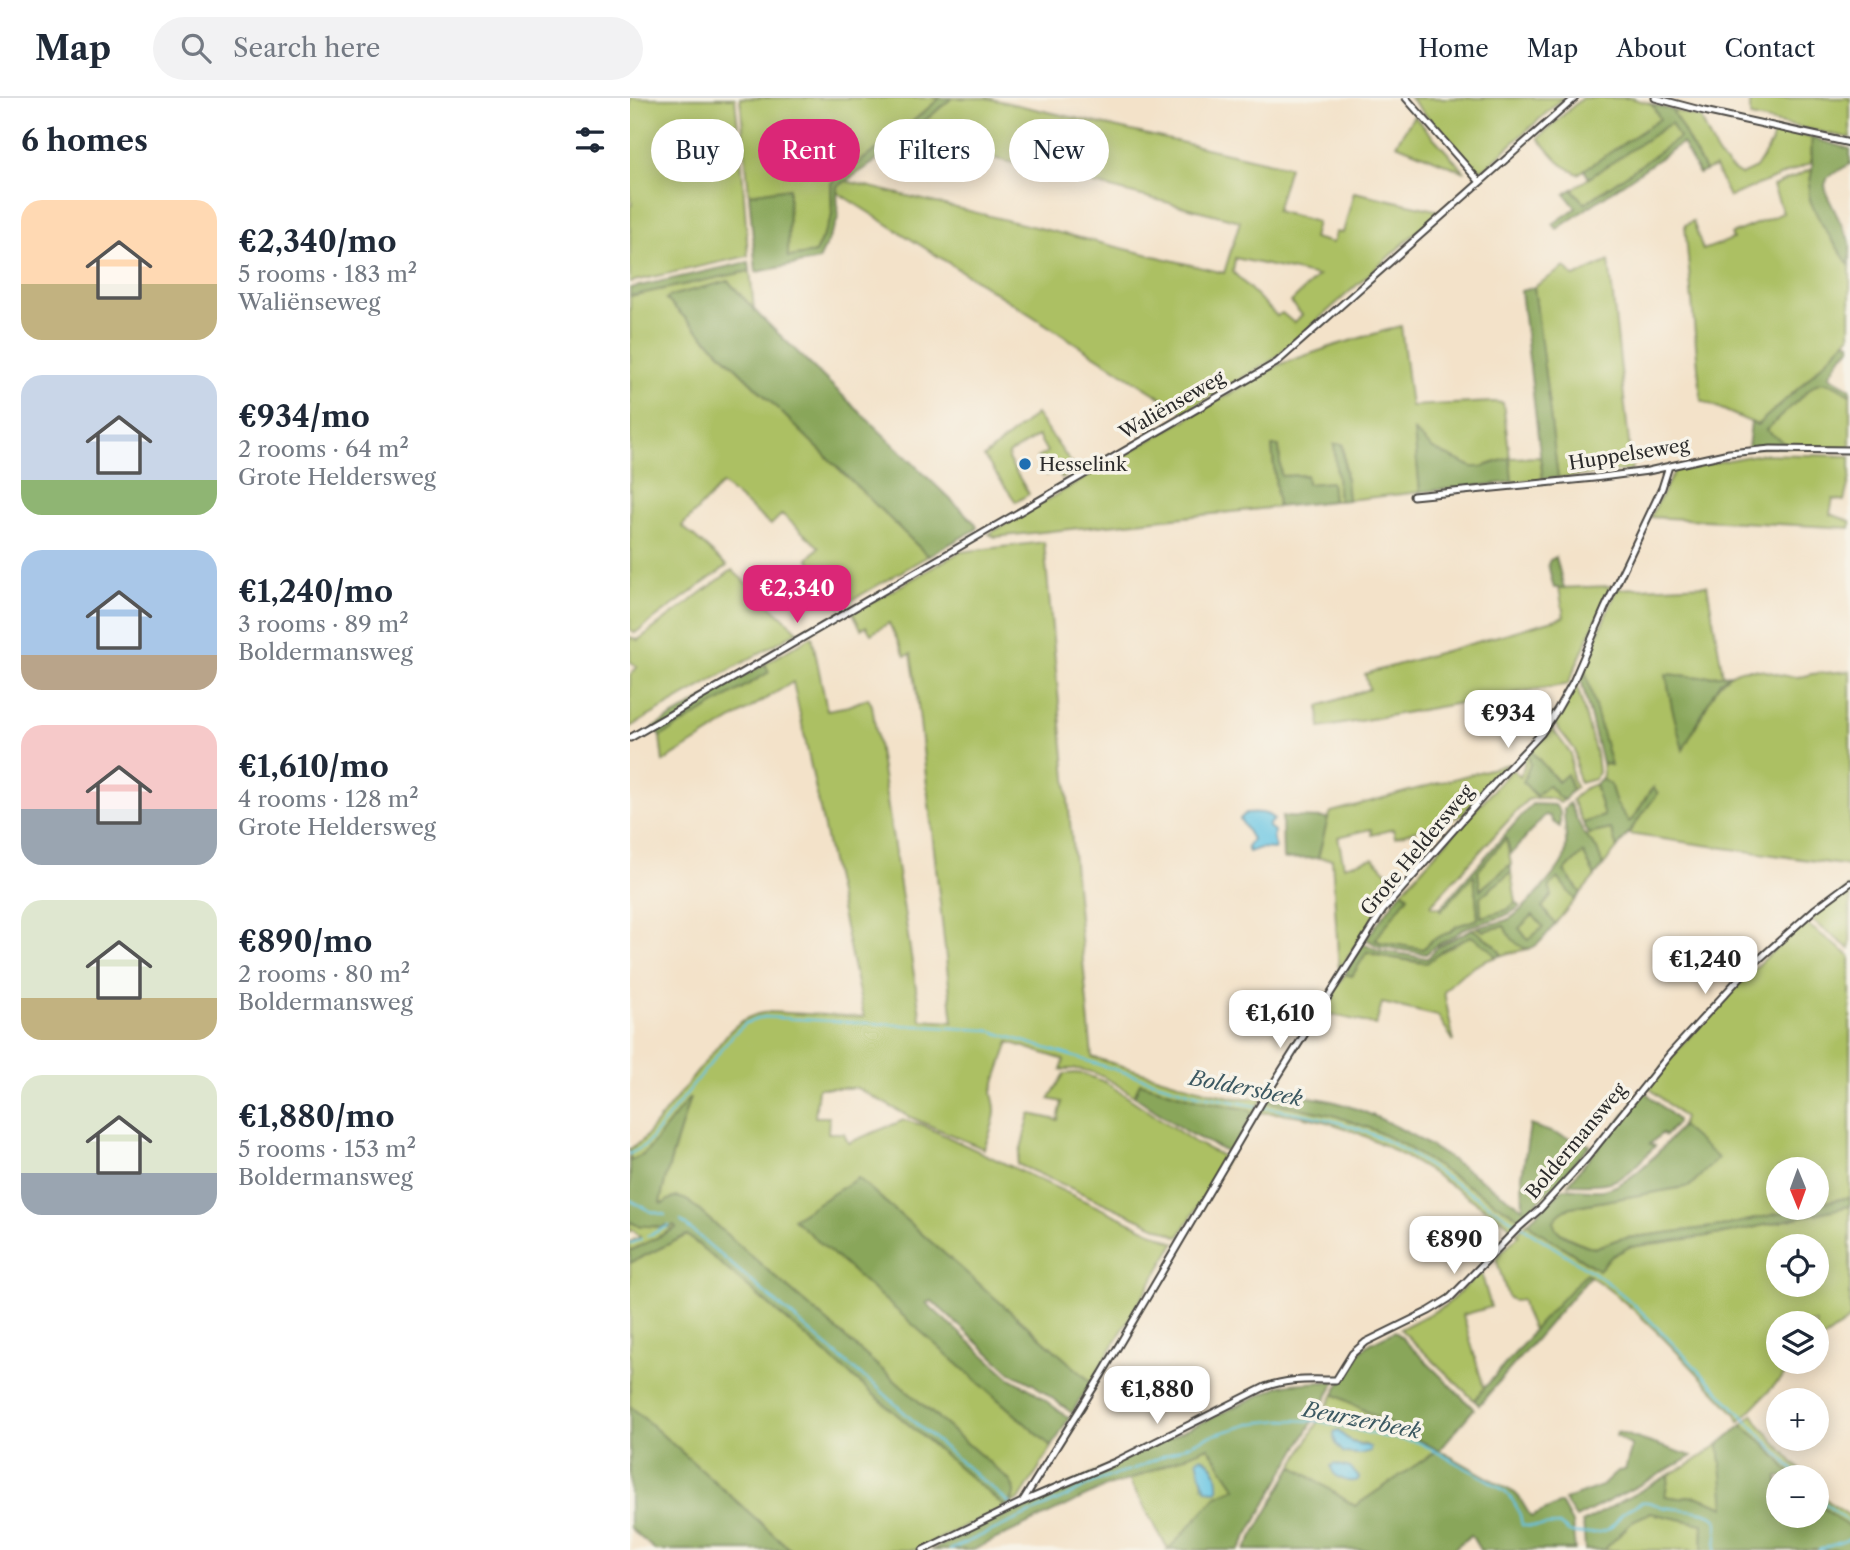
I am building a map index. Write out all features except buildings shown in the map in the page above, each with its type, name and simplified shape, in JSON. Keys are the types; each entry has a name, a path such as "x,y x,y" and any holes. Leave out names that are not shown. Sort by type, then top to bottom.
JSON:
{"street":[{"path":"1406,98 1480,182"},
{"name":"Waliënseweg","path":"630,738 1276,363 1575,98"},
{"path":"1655,98 1850,143"},
{"name":"Huppelseweg","path":"1413,496 1594,478 1729,453 1771,449 1850,450"},
{"name":"Grote Heldersweg","path":"1022,1502 1109,1362 1262,1101 1382,911 1541,734 1557,710 1573,682 1662,488 1668,466"},
{"name":"Boldermansweg","path":"923,1550 1022,1502 1115,1462 1265,1387 1280,1381 1297,1379 1336,1380 1352,1354 1366,1342 1450,1298 1586,1159 1661,1064 1746,971 1815,909 1850,883"}],"green space":[{"path":"630,98 735,98 737,119 651,119 651,182 743,182 748,256 630,282"},
{"path":"740,98 940,98 916,119 874,119 874,151 860,162 860,119 758,119 758,182 832,182 832,216 815,253 788,258 789,189 749,194"},
{"path":"940,98 952,98 926,119 916,119"},
{"path":"952,98 987,98 1079,119 1009,119 1009,162 995,158 995,119 927,119"},
{"path":"1410,98 1563,98 1484,169 1475,169"},
{"path":"1582,98 1631,98 1652,104 1660,119 1578,174 1561,164 1538,138"},
{"path":"1750,98 1850,98 1850,138 1750,117"},
{"path":"1652,104 1672,110 1705,171 1699,174 1682,143 1557,229 1553,224 1576,208 1565,194 1572,189 1585,204 1679,138 1671,123 1589,178 1584,170 1660,119"},
{"path":"1672,110 1701,118 1720,157 1741,175 1756,168 1771,144 1775,130 1812,138 1811,163 1729,197 1715,167 1705,171"},
{"path":"1414,116 1465,172 1396,144"},
{"path":"1671,122 1680,138 1584,204 1573,189"},
{"path":"1109,126 1289,167 1276,211 1317,222 1313,238 1333,243 1336,232 1343,233 1354,192 1440,211 1274,359 1184,412 838,193 837,187 850,182 1224,273 1240,221 1087,182 1109,182","holes":["1235,258 1318,276 1291,302 1302,315 1294,323 1282,313 1277,316 1233,272"]},
{"path":"1812,138 1850,149 1850,164 1828,177 1825,185 1827,195 1850,242 1850,266 1826,231 1811,202 1809,191"},
{"path":"874,151 874,162 860,172 860,162"},
{"path":"1812,169 1810,201 1850,266 1850,336 1801,386 1757,425 1701,400 1685,225 1693,221 1703,250 1733,239 1731,234 1783,213 1773,186"},
{"path":"844,182 837,187 838,219 819,260 756,272 749,194 789,188 788,257 815,253 832,216 831,183"},
{"path":"1609,261 1632,470 1558,478 1534,287 1565,267 1574,277"},
{"path":"749,262 750,271 630,296 630,288"},
{"path":"750,271 754,309 728,281 666,299 928,556 840,607 811,580 819,570 808,559 819,547 782,514 771,525 722,484 682,526 727,566 635,633 630,629 630,296"},
{"path":"728,281 759,315 976,524 977,529 928,556 666,299"},
{"path":"1534,287 1558,478 1543,479 1521,291"},
{"path":"1401,326 1411,406 1503,403 1510,458 1540,457 1543,479 1512,482 1509,458 1481,467 1472,467 1433,449 1414,432 1420,492 1348,500 1343,444 1335,444 1339,501 1333,501 1331,482 1307,484 1306,475 1280,476 1279,447 1272,447 1278,507 995,537 989,534 1281,364"},
{"path":"1846,340 1850,343 1850,348 1829,376 1850,388 1850,394 1824,382 1814,385 1766,430 1790,447 1748,448 1751,422 1757,425 1801,386"},
{"path":"1821,381 1831,383 1850,394 1850,449 1790,447 1766,430"},
{"path":"1036,414 1076,470 1062,478 1056,468 1047,475 1037,458 1047,452 1038,436 1009,454 1008,459 1029,494 1016,502 984,457"},
{"path":"1414,431 1433,449 1472,467 1510,458 1512,482 1420,492"},
{"path":"1334,444 1342,444 1348,500 1339,501"},
{"path":"1272,446 1279,446 1281,476 1306,475 1307,484 1331,482 1333,501 1278,507"},
{"path":"1761,454 1850,456 1850,477 1844,501 1833,499 1830,514 1850,521 1850,528 1650,517 1675,470"},
{"path":"1044,542 1092,1057 1212,1093 1235,1098 1263,1098 1253,1114 1250,1110 1197,1100 1140,1083 1134,1096 1091,1072 1061,1070 1064,1060 1009,1042 992,1091 995,1114 984,1149 910,1117 857,1088 818,1088 815,1117 829,1117 828,1133 844,1133 848,1143 904,1120 922,1125 1175,1243 1091,1382 858,1178 794,1219 1052,1447 1019,1500 916,1550 791,1550 630,1406 630,1263 687,1235 1004,1506 1013,1500 1014,1488 1008,1479 688,1201 676,1197 660,1203 689,1099 649,1149 630,1161 630,1149 643,1140 729,1032 742,1021 769,1012 864,1017 793,682 663,762 660,737 769,672 765,664 812,636 827,710 849,706 868,698 872,705 921,1020 953,1022 911,654 905,656 889,623 871,634 866,626 861,629 853,613 960,552"},
{"path":"1556,557 1564,588 1554,588 1553,585 1548,564"},
{"path":"732,570 798,631 630,727 630,675 637,667 630,661 630,637 638,640"},
{"path":"1707,585 1723,675 1701,677 1666,674 1683,749 1715,690 1727,677 1739,670 1763,670 1799,677 1850,671 1850,866 1628,834 1649,805 1653,788 1629,822 1616,803 1610,784 1601,779 1602,763 1610,765 1584,666 1617,589"},
{"path":"1611,586 1568,684 1320,728 1319,706 1369,689 1365,674 1564,617 1559,588"},
{"path":"765,664 769,672 660,737 654,727"},
{"path":"1584,666 1611,765 1602,763 1580,675"},
{"path":"1666,674 1701,677 1730,674 1715,690 1683,750 1672,708"},
{"path":"1576,682 1596,754 1598,772 1595,779 1580,783 1575,750 1553,722"},
{"path":"1551,727 1571,754 1572,778 1576,787 1572,790 1570,784 1559,782 1530,750"},
{"path":"1530,749 1558,782 1567,774 1572,790 1564,800 1548,785 1536,796 1523,782 1530,765"},
{"path":"1528,752 1530,765 1524,782 1548,785 1564,800 1560,803 1544,798 1527,800 1431,905 1440,910 1474,874 1478,919 1457,926 1432,940 1423,949 1375,939 1408,896 1402,891 1512,769 1520,777 1524,756"},
{"path":"1508,764 1461,816 1395,837 1393,829 1372,835 1371,829 1338,837 1344,866 1373,858 1400,884 1363,933 1339,971 1332,859 1318,858 1331,812"},
{"path":"1601,779 1610,784 1616,803 1629,822 1653,788 1658,793 1617,848 1611,829 1588,834 1583,823 1604,816 1595,784"},
{"path":"1595,784 1604,816 1583,823 1572,800 1583,789"},
{"path":"1569,803 1584,834 1597,849 1603,866 1595,876 1583,853 1564,871 1581,893 1575,900 1558,878 1549,886 1552,895 1542,907 1555,924 1535,946 1521,946 1504,926 1483,931 1478,927 1502,922 1515,915 1561,864 1566,846 1564,809","holes":["1533,915 1543,927 1528,940 1519,928"]},
{"path":"1532,804 1555,805 1560,812 1560,827 1550,816 1545,815 1511,854 1506,838 1478,871 1480,890 1511,864 1511,872 1480,897 1481,917 1507,910 1516,902 1520,906 1502,917 1464,929 1426,954 1378,946 1366,939 1402,891 1408,896 1375,940 1423,949 1432,940 1457,926 1478,919 1474,875 1441,911 1440,908"},
{"path":"1282,817 1328,818 1318,858 1283,859"},
{"path":"1611,829 1617,848 1603,866 1597,849 1586,837 1588,834"},
{"path":"1506,838 1511,864 1480,890 1478,869"},
{"path":"1583,852 1595,876 1581,893 1564,872"},
{"path":"1511,872 1516,902 1507,910 1481,917 1480,897"},
{"path":"1557,877 1575,900 1555,924 1542,907 1551,897 1549,886"},
{"path":"1850,886 1850,949 1809,918"},
{"path":"1533,914 1543,927 1529,941 1519,928"},
{"path":"1804,922 1850,956 1850,1197 1829,1201 1829,1157 1766,1157 1766,1216 1728,1225 1619,1239 1594,1248 1559,1232 1554,1221 1559,1214 1571,1207 1690,1186 1717,1158 1681,1126 1684,1118 1647,1086 1722,1001"},
{"path":"1504,926 1514,940 1528,949 1502,955 1494,944 1472,929 1478,927 1483,931"},
{"path":"1472,929 1494,944 1502,955 1496,957 1489,948 1471,936 1444,949 1427,963 1367,952 1352,976 1345,974 1363,943 1378,950 1428,958 1438,947"},
{"path":"1471,936 1489,948 1496,957 1467,970 1444,992 1454,1042 1438,1016 1382,1003 1376,1025 1322,1012 1345,974 1352,976 1367,951 1375,955 1421,963"},
{"path":"1075,1073 1105,1082 1196,1143 1227,1158 1179,1237 1017,1164 1030,1114 1058,1120 1062,1102 1049,1099 1064,1074"},
{"path":"1140,1083 1197,1100 1250,1110 1253,1114 1230,1152 1227,1152 1188,1133 1134,1096"},
{"path":"1644,1091 1677,1120 1677,1123 1665,1136 1662,1133 1650,1144 1655,1146 1626,1175 1598,1184 1568,1184"},
{"path":"1273,1092 1334,1102 1390,1123 1523,1208 1522,1176 1530,1125 1590,1145 1554,1186 1522,1217 1518,1217 1402,1144 1372,1129 1333,1115 1267,1101"},
{"path":"690,1097 660,1203 675,1198 688,1201 1008,1479 1014,1494 1008,1504 1004,1506 687,1235 630,1263 630,1251 676,1228 674,1225 669,1228 666,1225 661,1228 641,1226 630,1221 630,1161 649,1149"},
{"path":"1265,1101 1359,1123 1394,1139 1525,1219 1513,1230 1507,1223 1450,1185 1390,1148 1326,1122 1292,1115 1257,1113"},
{"path":"1681,1126 1718,1158 1690,1186 1571,1207 1555,1219 1555,1227 1570,1239 1594,1248 1619,1239 1728,1225 1766,1216 1766,1220 1787,1220 1729,1233 1629,1247 1612,1256 1599,1270 1528,1222 1564,1188 1602,1190 1623,1182 1645,1165"},
{"path":"858,1178 1091,1382 1072,1413 1033,1384 1011,1373 932,1301 926,1303 1010,1378 1030,1389 1069,1418 1052,1447 793,1219"},
{"path":"1850,1197 1850,1206 1829,1211 1829,1201"},
{"path":"1850,1206 1850,1319 1829,1335 1829,1311 1766,1311 1766,1374 1785,1374 1772,1388 1766,1388 1766,1394 1739,1422 1736,1414 1647,1322 1587,1274 1533,1330 1522,1300 1514,1301 1508,1297 1496,1258 1528,1222 1592,1266 1629,1247 1729,1233 1787,1220 1829,1220 1829,1211"},
{"path":"630,1221 641,1226 661,1228 674,1225 676,1228 630,1251 630,1242 640,1237 633,1230 630,1231"},
{"path":"1481,1272 1491,1307 1463,1315 1484,1389 1474,1400 1400,1329 1445,1306"},
{"path":"1586,1273 1590,1276 1479,1405 1474,1400"},
{"path":"1395,1331 1474,1409 1439,1450 1515,1493 1531,1517 1561,1503 1572,1523 1575,1550 1480,1550 1471,1535 1452,1550 1245,1550 1293,1466 1355,1506 1438,1450 1334,1394 1358,1353"},
{"path":"1336,1381 1239,1550 1168,1550 1217,1496 1236,1488 1208,1447 1129,1480 1107,1486 973,1550 931,1550 1277,1387"},
{"path":"1334,1394 1439,1450 1355,1506 1293,1466","holes":["1338,1431 1351,1442 1366,1445 1370,1449 1360,1454 1351,1454"]},
{"path":"630,1406 791,1550 655,1550 630,1528"},
{"path":"1753,1414 1766,1432 1766,1445 1765,1444 1742,1425"},
{"path":"1742,1425 1765,1444 1766,1451 1771,1451 1783,1465 1766,1465 1766,1528 1829,1528 1829,1512 1850,1527 1850,1550 1702,1550 1703,1524 1650,1513 1634,1520 1604,1550 1585,1550 1582,1523 1669,1475 1665,1496 1698,1497 1725,1507 1719,1444"},
{"path":"1617,1432 1692,1456 1576,1518 1564,1500 1602,1486 1618,1471 1625,1470 1632,1446 1616,1436"},
{"path":"1719,1444 1726,1507 1698,1497 1664,1496 1669,1475"},
{"path":"1208,1447 1236,1488 1223,1493 1167,1550 1129,1480","holes":["1204,1458 1216,1472 1203,1485 1201,1470"]},
{"path":"1771,1451 1783,1451 1795,1465 1783,1465"},
{"path":"1829,1502 1850,1516 1850,1527 1829,1512"},
{"path":"1650,1513 1703,1524 1702,1550 1604,1550 1634,1520"}],"water":[{"path":"1246,813 1262,813 1272,817 1274,820 1269,827 1274,831 1274,849 1260,848 1249,852 1247,847 1252,839 1240,819"},
{"path":"1335,1431 1351,1442 1370,1447 1370,1451 1360,1454 1344,1453 1337,1446"},
{"path":"1201,1457 1215,1470 1218,1490 1207,1490 1205,1487 1197,1459"},
{"path":"1334,1464 1350,1468 1359,1477 1358,1480 1341,1479 1332,1470 1331,1466"}],"waterway":[{"name":"Boldersbeek","path":"630,1154 646,1145 733,1035 746,1023 764,1017 987,1030 1198,1095 1256,1106"},
{"name":"Boldersbeek","path":"1262,1107 1339,1122 1392,1144 1600,1277 1653,1323 1789,1465"},
{"path":"630,1200 650,1211 665,1215"},
{"path":"681,1221 1009,1503"},
{"path":"647,1236 669,1226"},
{"path":"630,1244 641,1239"},
{"name":"Beurzerbeek","path":"950,1550 1094,1482 1136,1468 1207,1437 1254,1423 1282,1420 1318,1421 1424,1445 1502,1490 1515,1504 1522,1525 1525,1526 1559,1525 1575,1534 1601,1532 1610,1528 1623,1513 1645,1502 1706,1513 1717,1521 1716,1550"},
{"name":"Boldersbeek","path":"1829,1507 1850,1522"},
{"name":"Beurzerbeek","path":"1819,1550 1850,1539"}],"place":[{"name":"Hesselink","path":"1025,464"}]}
